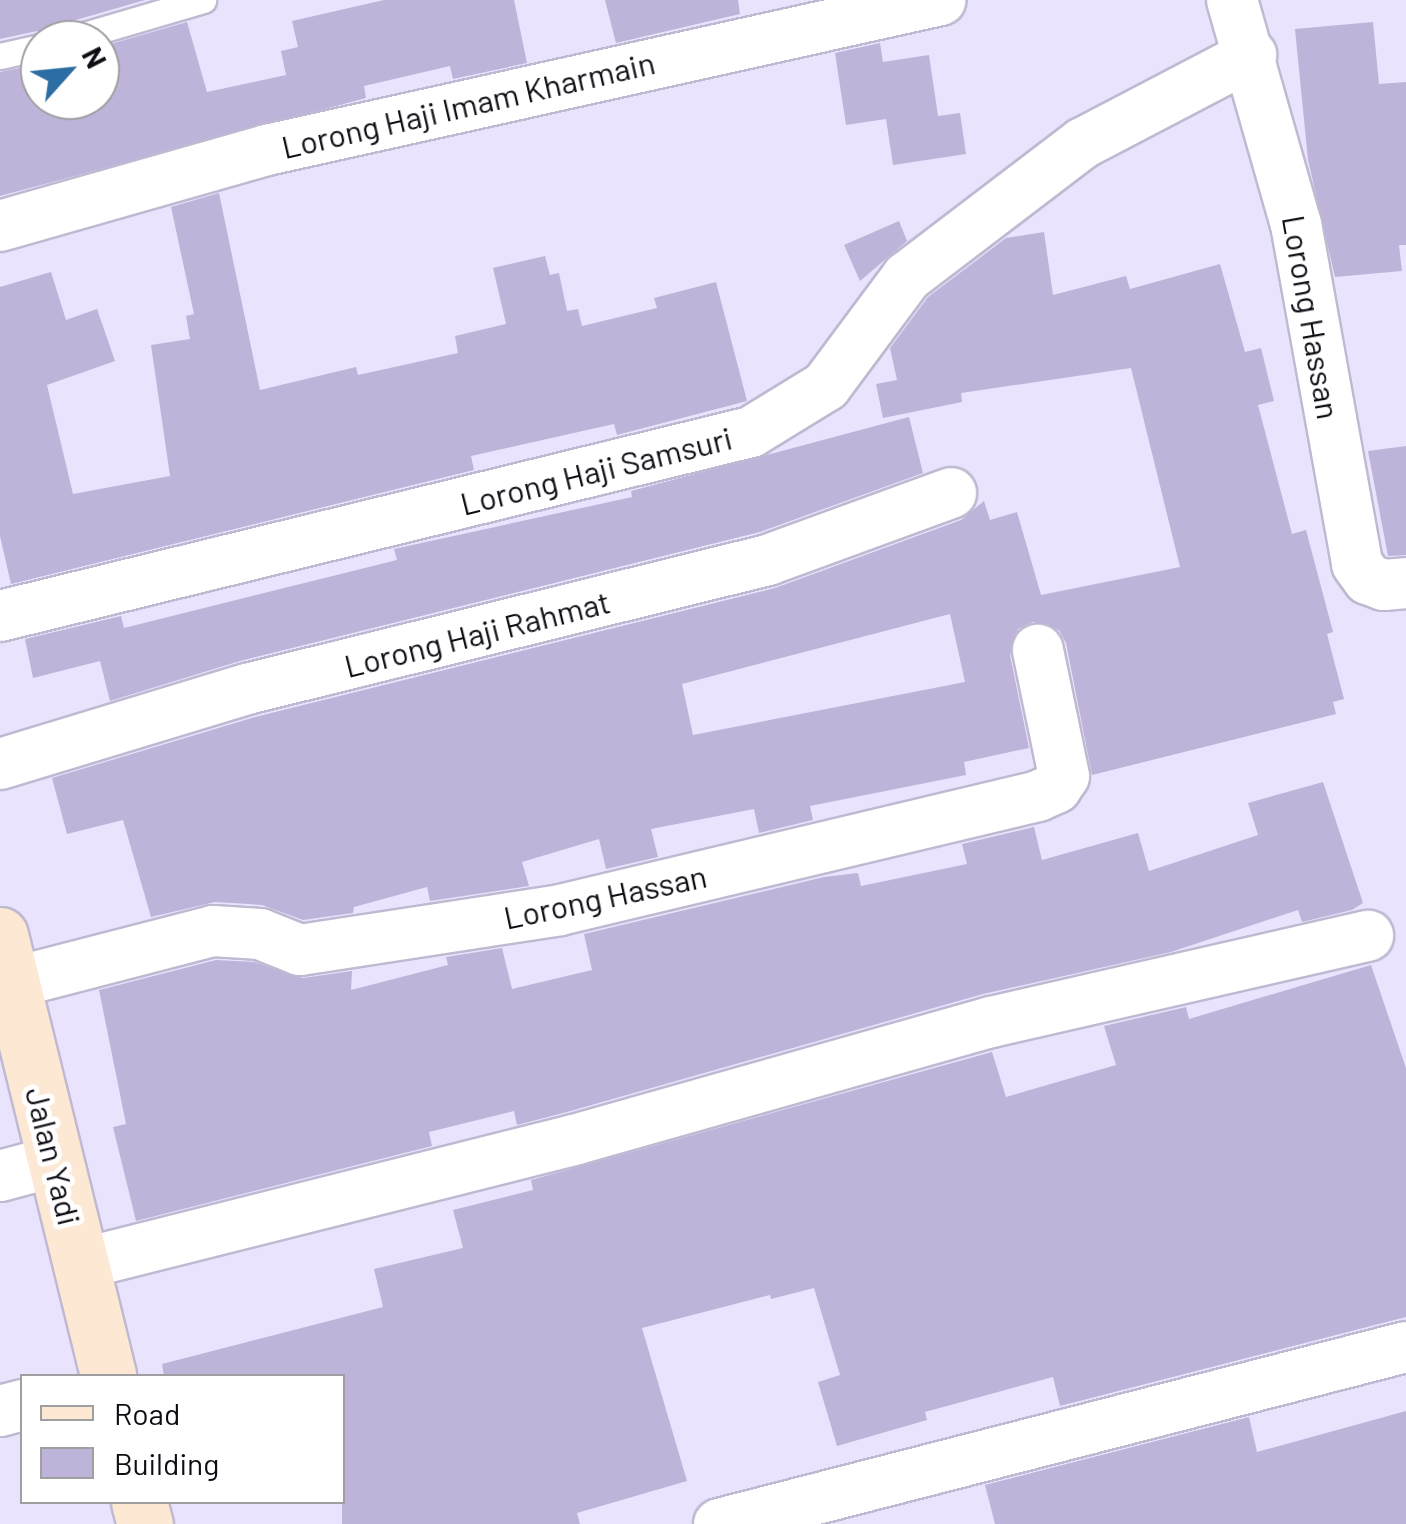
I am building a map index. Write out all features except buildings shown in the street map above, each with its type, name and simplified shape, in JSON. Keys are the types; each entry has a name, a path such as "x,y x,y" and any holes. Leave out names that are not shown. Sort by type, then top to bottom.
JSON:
{"street":[{"name":"Lorong Haji Imam Kharmain","path":"0,226 267,150 940,0"},
{"path":"1233,0 1251,55"},
{"name":"Lorong Hassan","path":"1251,55 1296,224 1357,564 1387,580"},
{"name":"Lorong Haji Samsuri","path":"0,616 751,432 826,386 907,278 1083,142 1251,55"},
{"name":"Lorong Haji Rahmat","path":"0,764 247,690 768,560 951,493"},
{"name":"Lorong Hassan","path":"6,959 213,930 260,934 300,950 560,910 1038,796 1056,788 1064,776 1038,650"},
{"path":"81,1264 574,1140 990,1022 1368,936"},
{"name":"Jalan Yadi","path":"6,959 108,1374"},
{"path":"0,1176 56,1161"},
{"path":"719,1524 1406,1347"}],"lane":[{"path":"120,24 203,0"}]}
